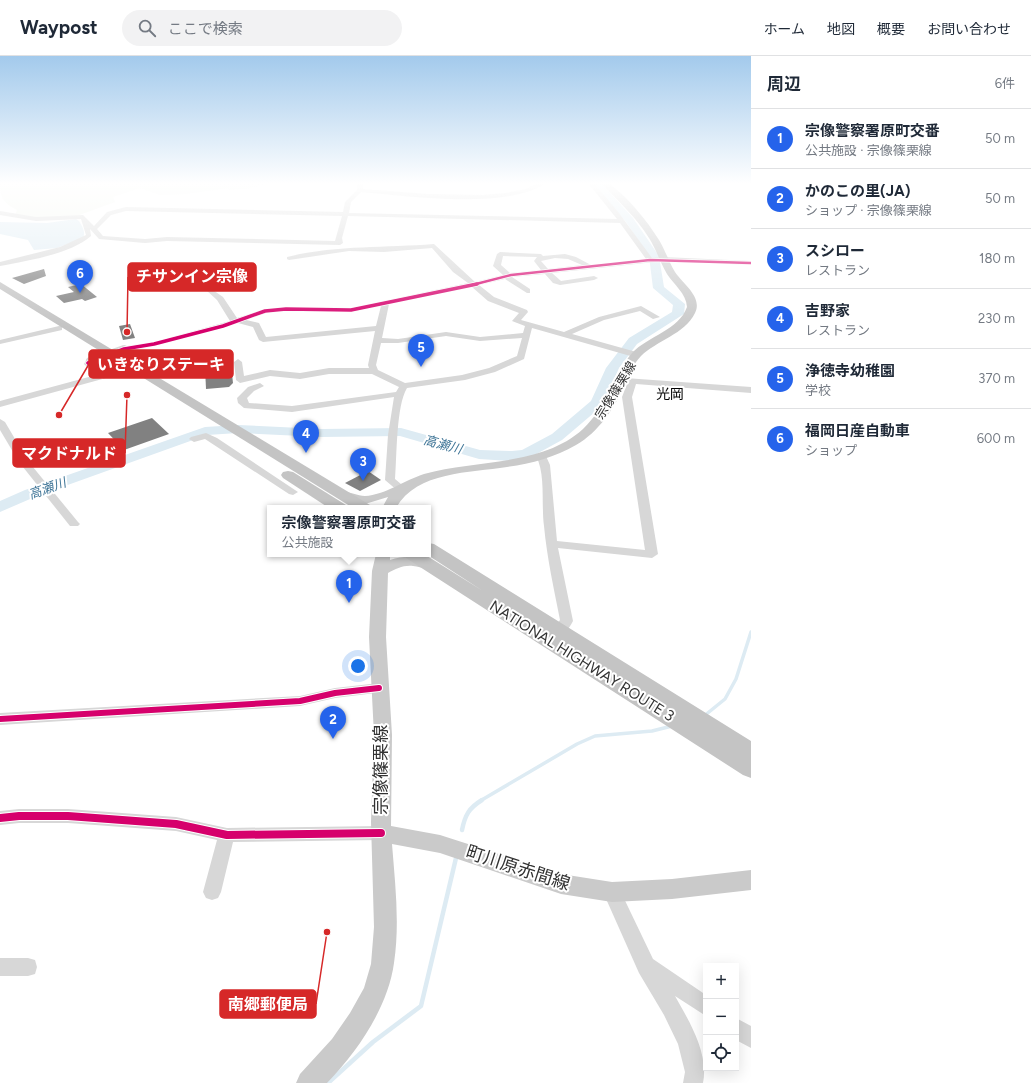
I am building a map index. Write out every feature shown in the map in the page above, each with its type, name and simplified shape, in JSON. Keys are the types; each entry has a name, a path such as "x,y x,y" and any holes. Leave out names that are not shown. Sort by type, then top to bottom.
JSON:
{"highway":[{"path":"0,284 227,430 341,501 354,505"},
{"path":"0,292 59,328 211,426 244,435 341,501"},
{"name":"NATIONAL HIGHWAY ROUTE 3","path":"425,557 680,715"},
{"name":"NATIONAL HIGHWAY ROUTE 3","path":"426,557 558,631 703,731 751,769"},
{"name":"NATIONAL HIGHWAY ROUTE 3","path":"703,731 751,752"}],"main road":[{"name":"宗像篠栗線","path":"341,501 365,500 378,497 436,475 510,463 540,456 568,445 586,432 606,408 620,381 637,355 654,340 685,320 692,308 689,296 671,273 656,260 651,233 649,231"},
{"path":"391,505 402,489"},
{"path":"381,563 414,560 419,557"},
{"name":"宗像篠栗線","path":"309,1083 322,1070 357,1028 379,977 384,945 385,909 381,833 383,734 379,688 378,590 381,563"},
{"name":"町川原赤間線","path":"381,833 440,844 561,884 612,892 672,889 751,880"}],"street":[{"path":"0,263 31,258 86,239 89,235 88,231"},
{"path":"95,231 101,238 128,241 167,239 338,243 349,249"},
{"path":"338,243 340,231"},
{"path":"631,231 656,260"},
{"path":"289,258 349,249 384,250 434,246 444,259 471,284 491,299 524,312 516,321 529,326 637,355"},
{"path":"527,291 497,266 500,254 534,254 539,255 541,258 563,255 581,261 588,266"},
{"path":"541,258 538,262 556,281 565,284 594,278"},
{"path":"102,376 88,364 90,361 124,349 154,344 236,322 273,310 340,310 386,303 508,276 588,266 656,260 751,263"},
{"path":"210,290 220,300 236,322 256,325 263,340 358,329 380,328"},
{"path":"374,371 372,365 386,303"},
{"path":"565,335 573,330 603,318 641,308 656,317"},
{"path":"260,386 251,389 242,398 243,403 247,406 292,410 462,378 513,362 521,357 529,326"},
{"path":"0,342 59,328"},
{"path":"378,340 419,339 446,334 480,339 527,336"},
{"path":"238,362 240,380 270,373 300,376 329,371 374,371 402,390"},
{"path":"0,404 125,370"},
{"path":"620,381 751,390"},
{"path":"553,544 652,554 627,397 633,381"},
{"path":"402,390 393,435 390,480 402,489"},
{"path":"0,422 24,462 74,524"},
{"path":"194,439 206,436 210,438 293,492"},
{"path":"540,456 546,463 547,501 557,576 567,621 558,631"},
{"path":"0,719 300,701 335,693 379,688"},
{"path":"0,818 19,816 84,817 176,824 227,835 381,833"},
{"path":"212,892 227,835"},
{"path":"612,892 646,966 692,1048 696,1066 696,1082"},
{"path":"646,966 703,1004"},
{"path":"0,967 28,967"},
{"path":"739,1030 751,1038"}],"shaded area":[{"path":"0,231 83,231 84,234 83,238 57,248 34,250 28,240 0,234"}],"building":[{"path":"44,269 46,276 24,284 12,278"},
{"path":"81,284 97,297 85,301 82,299 64,303 56,296 74,292 68,287"},
{"path":"130,324 135,338 123,340 119,326"},
{"path":"231,365 233,383 229,387 206,389 205,367"},
{"path":"152,418 169,434 124,450 108,433"},
{"path":"368,471 381,480 360,491 345,483"}],"waterway":[{"name":"高瀬川","path":"0,507 31,493 205,431 238,429 322,433 401,432 479,454 512,456 526,454 557,437 597,403 613,368 633,341 678,314 679,304 659,288 654,256 637,231"},
{"path":"704,716 725,699 736,679 751,632"},
{"path":"480,801 577,744 595,736 652,731 672,726"},
{"path":"462,830 468,812 482,800"},
{"path":"328,1083 373,1042 421,1006 456,858"}],"cycle path":[{"path":"102,376 88,363 124,349 154,344 223,326 265,311 286,309 351,310 494,280 511,275 650,260 751,263"},
{"path":"0,719 300,701 335,693 379,688"},
{"path":"0,818 19,816 68,816 176,824 227,835 381,833"}],"place":[{"name":"福岡日産自動車","path":"80,293"},
{"name":"チサンイン宗像","path":"127,332"},
{"name":"浄徳寺幼稚園","path":"421,367"},
{"name":"マクドナルド","path":"127,395"},
{"name":"いきなりステーキ","path":"59,415"},
{"name":"吉野家","path":"306,453"},
{"name":"スシロー","path":"363,481"},
{"name":"宗像警察署原町交番","path":"349,603"},
{"name":"かのこの里(JA)","path":"333,739"},
{"name":"南郷郵便局","path":"327,932"}],"district":[{"name":"光岡","path":"670,394"}]}
